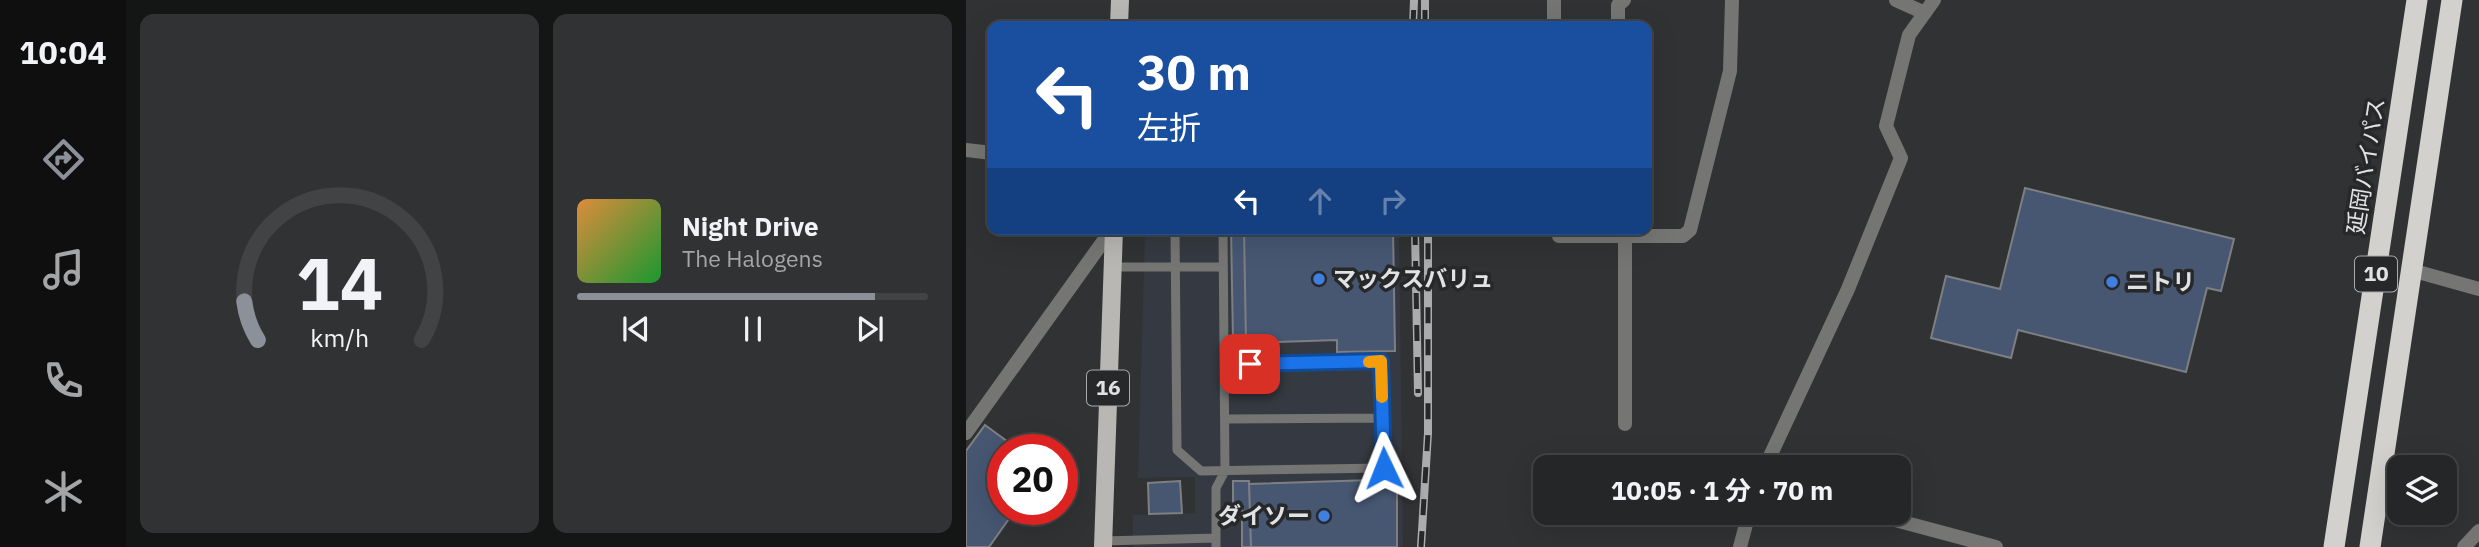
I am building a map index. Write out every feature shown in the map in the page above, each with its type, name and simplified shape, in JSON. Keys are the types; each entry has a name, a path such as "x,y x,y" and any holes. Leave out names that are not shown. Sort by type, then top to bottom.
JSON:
{"highway":[{"name":"延岡バイパス","path":"2334,547 2417,0"},
{"name":"10","path":"2370,547 2452,0"}],"main road":[{"path":"1119,21 1120,0"},
{"name":"16","path":"1103,544 1113,235"}],"street":[{"path":"1554,0 1554,21"},
{"path":"1618,21 1618,5 1624,0"},
{"path":"1559,235 1684,236 1690,230 1730,71 1732,0"},
{"path":"1896,0 1925,13"},
{"path":"1771,455 1848,289 1901,158 1886,126 1909,35 1934,0"},
{"path":"966,150 987,152"},
{"path":"966,433 1109,235"},
{"path":"1625,237 1625,424"},
{"path":"2412,271 2479,289"},
{"path":"1911,524 1996,547"},
{"path":"1740,547 1746,525"},
{"path":"2464,547 2479,531"}],"lane":[{"path":"1175,235 1177,450 1201,471 1384,468 1381,361 1224,365"},
{"path":"1103,544 1216,542 1216,488 1225,471 1223,235"},
{"path":"1112,267 1223,267"},
{"path":"1225,419 1383,418"}],"shaded area":[{"path":"1145,235 1399,235 1403,547 1133,547 1133,515 1195,513 1195,477 1138,478"}],"building":[{"name":"ニトリ","path":"2025,188 2234,239 2221,291 2207,288 2186,372 2018,330 2011,358 1931,338 1946,276 2000,289"},
{"path":"1231,235 1244,235 1246,343 1233,341"},
{"name":"マックスバリュ","path":"1244,235 1393,235 1395,351 1337,352 1337,340 1246,343"},
{"path":"985,425 997,434 987,434 987,525 1005,525 989,547 966,547 966,451"},
{"name":"ダイソー","path":"1390,467 1397,467 1397,547 1251,547 1249,484 1372,480 1372,474 1390,474"},
{"path":"1180,481 1182,513 1149,514 1148,483"},
{"path":"1233,481 1249,481 1251,547 1242,547 1242,507 1233,507"}],"railway":[{"path":"1413,21 1414,0"},
{"path":"1425,0 1425,21"},
{"path":"1415,235 1418,393"},
{"path":"1421,547 1428,433 1428,235"}],"slow traffic":[{"path":"1369,362 1381,361 1382,397"}],"place":[{"name":"マックスバリュ","path":"1319,279"},
{"name":"ニトリ","path":"2112,282"},
{"name":"ダイソー","path":"1324,516"}],"route":[{"path":"1250,364 1381,361 1384,468"}]}
